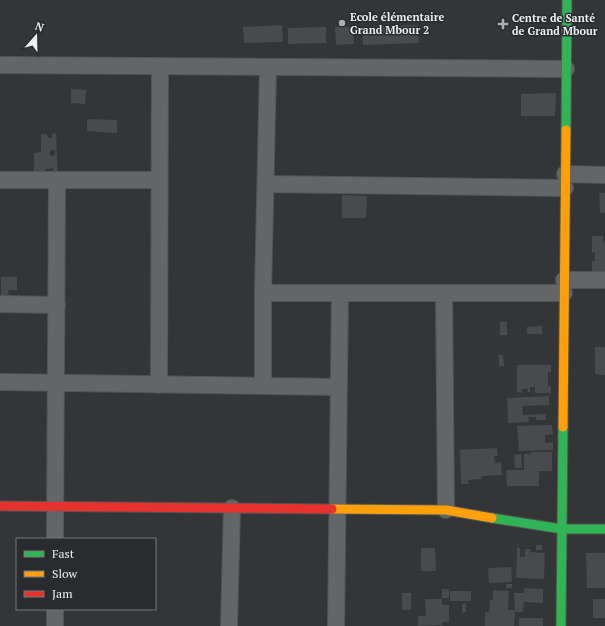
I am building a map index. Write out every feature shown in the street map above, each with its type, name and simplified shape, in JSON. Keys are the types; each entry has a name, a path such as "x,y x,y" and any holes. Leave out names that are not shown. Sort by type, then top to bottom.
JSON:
{"street":[{"path":"561,626 567,0"},
{"path":"0,65 566,69"},
{"path":"159,385 160,66"},
{"path":"263,386 263,293 268,67"},
{"path":"266,184 565,181 605,175"},
{"path":"0,180 159,180"},
{"path":"55,538 58,180"},
{"path":"263,293 444,293 564,287 605,280"},
{"path":"336,626 340,293"},
{"path":"444,293 446,510"},
{"path":"0,304 57,305"},
{"path":"0,382 338,387"},
{"path":"0,506 446,510 562,529 605,528"},
{"path":"229,626 232,508"},
{"path":"55,610 55,626"}],"building":[{"path":"282,25 283,42 244,43 243,27"},
{"path":"418,25 419,43 363,45 362,27"},
{"path":"326,27 326,43 288,44 288,28"},
{"path":"335,27 353,27 354,44 336,45"},
{"path":"71,89 86,90 85,104 71,103"},
{"path":"556,93 555,116 521,116 521,94"},
{"path":"87,119 117,120 117,133 87,131"},
{"path":"56,133 58,178 53,178 53,168 46,169 46,172 34,173 34,153 41,152 41,134 47,134 48,138 52,138 52,134","holes":["50,150 55,150 55,155 50,156"]},
{"path":"599,193 605,193 605,213 600,213"},
{"path":"342,195 367,196 366,218 342,218"},
{"path":"592,236 603,236 603,242 605,242 605,279 592,279 592,261 595,261 595,252 592,253"},
{"path":"1,277 17,277 17,290 8,290 9,298 1,298"},
{"path":"500,322 507,322 507,335 500,335"},
{"path":"542,326 542,334 527,334 527,327"},
{"path":"595,347 605,347 605,375 595,374"},
{"path":"499,355 503,355 504,366 499,366"},
{"path":"517,365 551,365 551,372 548,372 548,386 551,387 551,393 535,393 535,387 530,387 530,392 527,392 528,389 522,389 522,393 517,392"},
{"path":"549,396 549,405 522,406 523,415 546,414 546,420 536,420 536,417 528,417 529,422 508,423 507,398"},
{"path":"552,425 553,434 545,435 545,443 553,442 553,450 519,451 517,426"},
{"path":"497,448 498,456 494,456 495,463 501,462 502,475 481,476 481,479 468,480 469,484 461,484 460,450"},
{"path":"531,452 552,452 552,471 539,471 539,486 507,486 506,470 524,470 524,454 531,454"},
{"path":"521,454 522,468 515,468 514,455"},
{"path":"536,545 542,545 542,550 536,550"},
{"path":"517,547 520,548 520,557 525,557 525,549 531,549 530,552 545,553 544,579 516,578"},
{"path":"421,548 435,548 436,571 421,571"},
{"path":"586,553 605,553 605,588 587,588"},
{"path":"511,567 512,582 489,583 488,568"},
{"path":"506,584 512,584 512,588 506,588"},
{"path":"524,588 543,589 543,603 524,602 523,612 515,612 514,593 524,593"},
{"path":"442,589 449,589 449,598 442,598"},
{"path":"493,590 509,591 508,610 515,610 514,626 485,626 485,612 489,613 490,599 493,600"},
{"path":"450,591 471,591 471,601 450,601"},
{"path":"402,593 411,593 411,610 402,610"},
{"path":"425,599 442,599 442,605 449,605 449,622 442,622 442,625 418,626 418,616 426,616"},
{"path":"593,599 605,599 605,618 593,618"},
{"path":"466,603 466,612 462,613 462,604"},
{"path":"519,618 543,618 543,626 519,626"}],"traffic: fast":[{"path":"566,130 567,0"},
{"path":"561,626 563,427"},
{"path":"492,518 562,529 605,529"}],"traffic: slow":[{"path":"563,427 566,130"},
{"path":"332,509 446,510 492,518"}],"traffic: jam":[{"path":"0,506 332,509"}],"place":[{"name":"Ecole élémentaire Grand Mbour 2","path":"342,23"},
{"name":"Centre de Santé de Grand Mbour","path":"503,24"}]}
